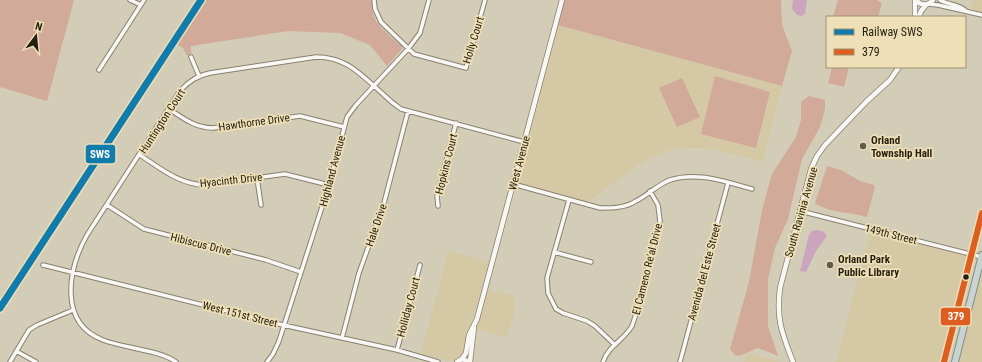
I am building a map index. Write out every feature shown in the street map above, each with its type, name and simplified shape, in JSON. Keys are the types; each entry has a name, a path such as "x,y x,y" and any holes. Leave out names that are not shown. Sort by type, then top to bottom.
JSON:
{"highway":[{"path":"944,362 982,213"},
{"path":"955,362 982,256"}],"street":[{"path":"130,0 141,5"},
{"path":"99,70 144,0"},
{"path":"374,0 375,9 381,22 408,48"},
{"name":"Highland Avenue","path":"267,362 276,347 301,272 329,185 344,127 350,111 420,33 429,0"},
{"name":"Holly Court","path":"408,48 414,54 466,68 485,0"},
{"name":"West Avenue","path":"462,359 466,353 469,335 477,319 562,0"},
{"path":"916,0 920,4 938,5 961,11 966,10"},
{"path":"915,16 916,0"},
{"path":"919,16 921,11 933,0"},
{"path":"940,0 982,15"},
{"path":"191,57 199,76"},
{"name":"Huntington Court","path":"176,362 162,355 107,342 97,337 83,326 73,310 70,291 73,272 83,241 140,155 168,109 184,87 199,76 225,70 325,57 338,60 352,66 397,106 408,111 524,142"},
{"name":"South Ravinia Avenue","path":"793,362 782,335 779,323 778,301 780,288 811,169 825,145 866,102 890,80 898,68"},
{"name":"Hawthorne Drive","path":"168,109 202,128 213,128 300,116 344,127"},
{"name":"Hale Drive","path":"342,338 359,273 384,203 408,111"},
{"name":"Hopkins Court","path":"438,206 437,196 456,123"},
{"name":"Hyacinth Drive","path":"140,155 173,176 191,184 206,185 285,174 329,185"},
{"path":"513,184 600,208 622,207 636,201 666,182 685,177 698,176 752,189"},
{"path":"257,178 260,205"},
{"name":"Avenida del Este Street","path":"680,362 728,182"},
{"name":"El Cameno Re'al Drive","path":"602,362 608,350 615,345 632,326 635,317 660,221 658,205 650,191"},
{"path":"569,200 547,278 547,286 551,301 556,309 563,313 587,321 595,326 615,345"},
{"name":"Hibiscus Drive","path":"107,205 144,229 266,260 301,272"},
{"name":"149th Street","path":"800,211 971,255 982,256"},
{"path":"554,252 592,262"},
{"name":"Holliday Court","path":"397,350 420,264"},
{"name":"West 151st Street","path":"44,265 283,325 397,350 438,362"},
{"path":"10,362 26,334 34,326 73,310"},
{"name":"West Avenue","path":"470,362 474,326"},
{"path":"16,351 36,362"},
{"path":"457,362 462,359 470,362"}],"shaded area":[{"path":"0,0 74,0 47,101 0,87"},
{"path":"205,0 372,0 375,19 391,37 402,46 402,49 387,66 370,45 340,33 288,31 191,46 191,54 187,56 183,48 175,43"},
{"path":"564,0 781,0 782,25 792,51 782,86 558,25"},
{"path":"793,0 807,0 805,14 801,16 797,15 792,9"},
{"path":"838,0 877,0 882,3 878,16 833,16"},
{"path":"973,0 982,0 982,13 971,11"},
{"path":"558,25 782,86 763,162 703,148 669,150 638,165 584,205 514,186"},
{"path":"832,68 849,68 844,87 828,83"},
{"path":"715,76 770,92 756,148 701,134"},
{"path":"682,78 700,117 677,127 659,88"},
{"path":"809,96 825,100 825,109 820,127 802,159 788,219 775,248 768,279 768,326 778,356 758,348 739,356 735,355 730,349 749,282 762,210 772,174 796,137 801,120 801,102"},
{"path":"827,166 841,170 860,181 874,185 875,187 867,217 833,211 815,203"},
{"path":"817,230 824,232 827,236 816,251 806,272 800,271 809,235 812,231"},
{"path":"871,230 970,256 943,362 836,362"},
{"path":"448,251 489,262 461,360 456,362 421,354"},
{"path":"982,271 982,362 959,362 967,328"},
{"path":"487,289 514,296 515,310 507,337 476,329"},
{"path":"747,353 782,362 744,362"}],"rail line":[{"name":"SWS","path":"0,308 201,0"}],"transit line":[{"name":"379","path":"944,362 982,213"}],"place":[{"name":"Orland Township Hall","path":"863,146"},
{"name":"Orland Park Public Library","path":"830,265"}]}
